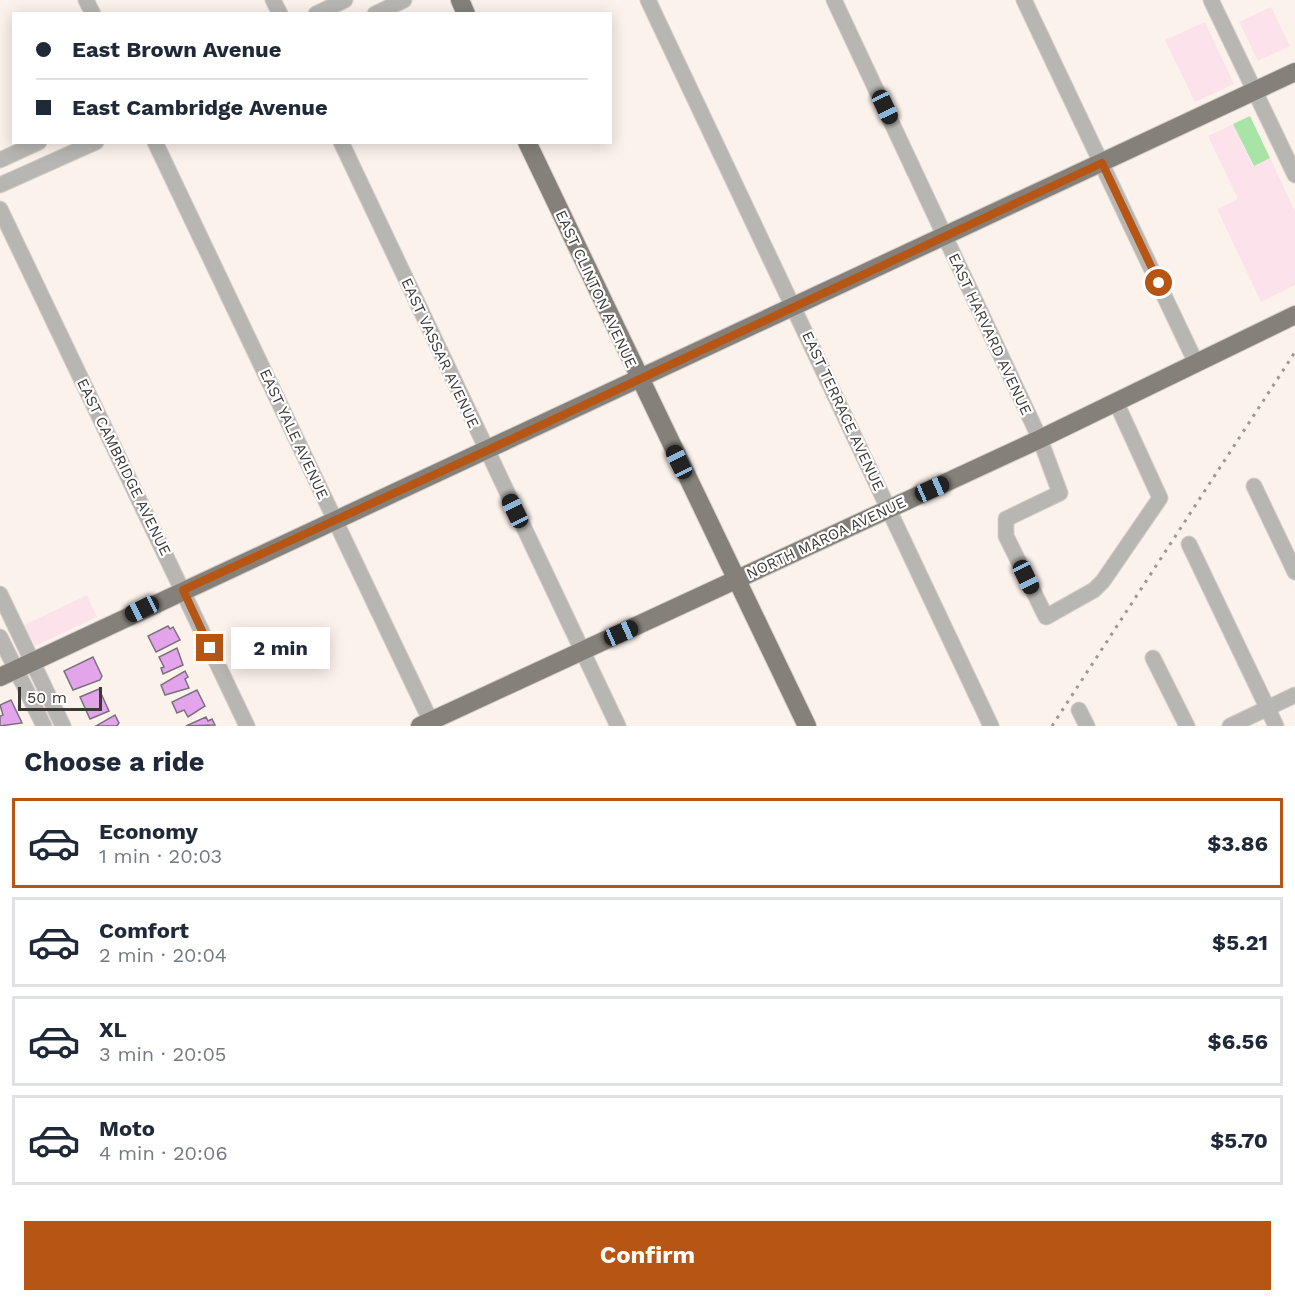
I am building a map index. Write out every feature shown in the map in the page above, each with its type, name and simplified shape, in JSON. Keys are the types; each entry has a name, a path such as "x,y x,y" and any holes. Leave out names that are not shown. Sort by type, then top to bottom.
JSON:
{"main road":[{"path":"8,673 1295,72"},
{"name":"EAST CLINTON AVENUE","path":"528,144 639,380 807,726"},
{"name":"NORTH MAROA AVENUE","path":"428,724 583,650 1040,440 1295,315"}],"street":[{"path":"320,12 345,0"},
{"path":"379,12 404,0"},
{"name":"EAST TERRACE AVENUE","path":"648,0 890,508 991,726"},
{"name":"EAST HARVARD AVENUE","path":"834,0 1040,440 1060,493 1006,519 1006,537 1046,617 1094,590 1103,581 1160,498 1116,402"},
{"path":"1024,0 1196,363"},
{"path":"1211,0 1295,175"},
{"path":"0,160 35,144"},
{"path":"0,185 92,144"},
{"name":"EAST YALE AVENUE","path":"157,144 335,520 428,724"},
{"name":"EAST VASSAR AVENUE","path":"342,144 618,726"},
{"name":"EAST CAMBRIDGE AVENUE","path":"0,209 247,726"},
{"path":"1254,486 1295,572"},
{"path":"1189,544 1276,726"},
{"path":"0,594 63,726"},
{"path":"0,637 8,673 44,726"},
{"path":"1153,658 1187,726"},
{"path":"1230,726 1295,695"},
{"path":"1079,710 1087,726"}],"shaded area":[{"path":"1271,7 1290,46 1258,61 1239,22"},
{"path":"1205,22 1234,84 1195,102 1165,40"},
{"path":"1233,124 1253,166 1270,158 1295,211 1295,285 1261,302 1217,209 1238,199 1208,136"},
{"path":"87,595 97,617 35,646 24,625"}],"green space":[{"path":"1250,116 1270,158 1254,166 1233,124"}],"building":[{"path":"168,626 170,629 173,627 180,640 156,652 148,636"},
{"path":"177,648 183,665 163,674 161,668 164,667 159,657"},
{"path":"93,657 102,676 100,680 73,690 64,671"},
{"path":"185,671 188,677 185,679 189,688 165,695 161,685"},
{"path":"99,689 109,711 90,719 80,697"},
{"path":"197,690 205,706 188,717 184,710 177,713 172,702"},
{"path":"11,700 22,723 0,726 0,716 3,715 0,705"},
{"path":"115,715 119,723 117,726 96,726"},
{"path":"206,717 208,721 212,719 215,725 186,726"}],"railway":[{"path":"1052,726 1295,352"}],"route":[{"path":"210,648 183,590 1102,163 1159,283"}]}
